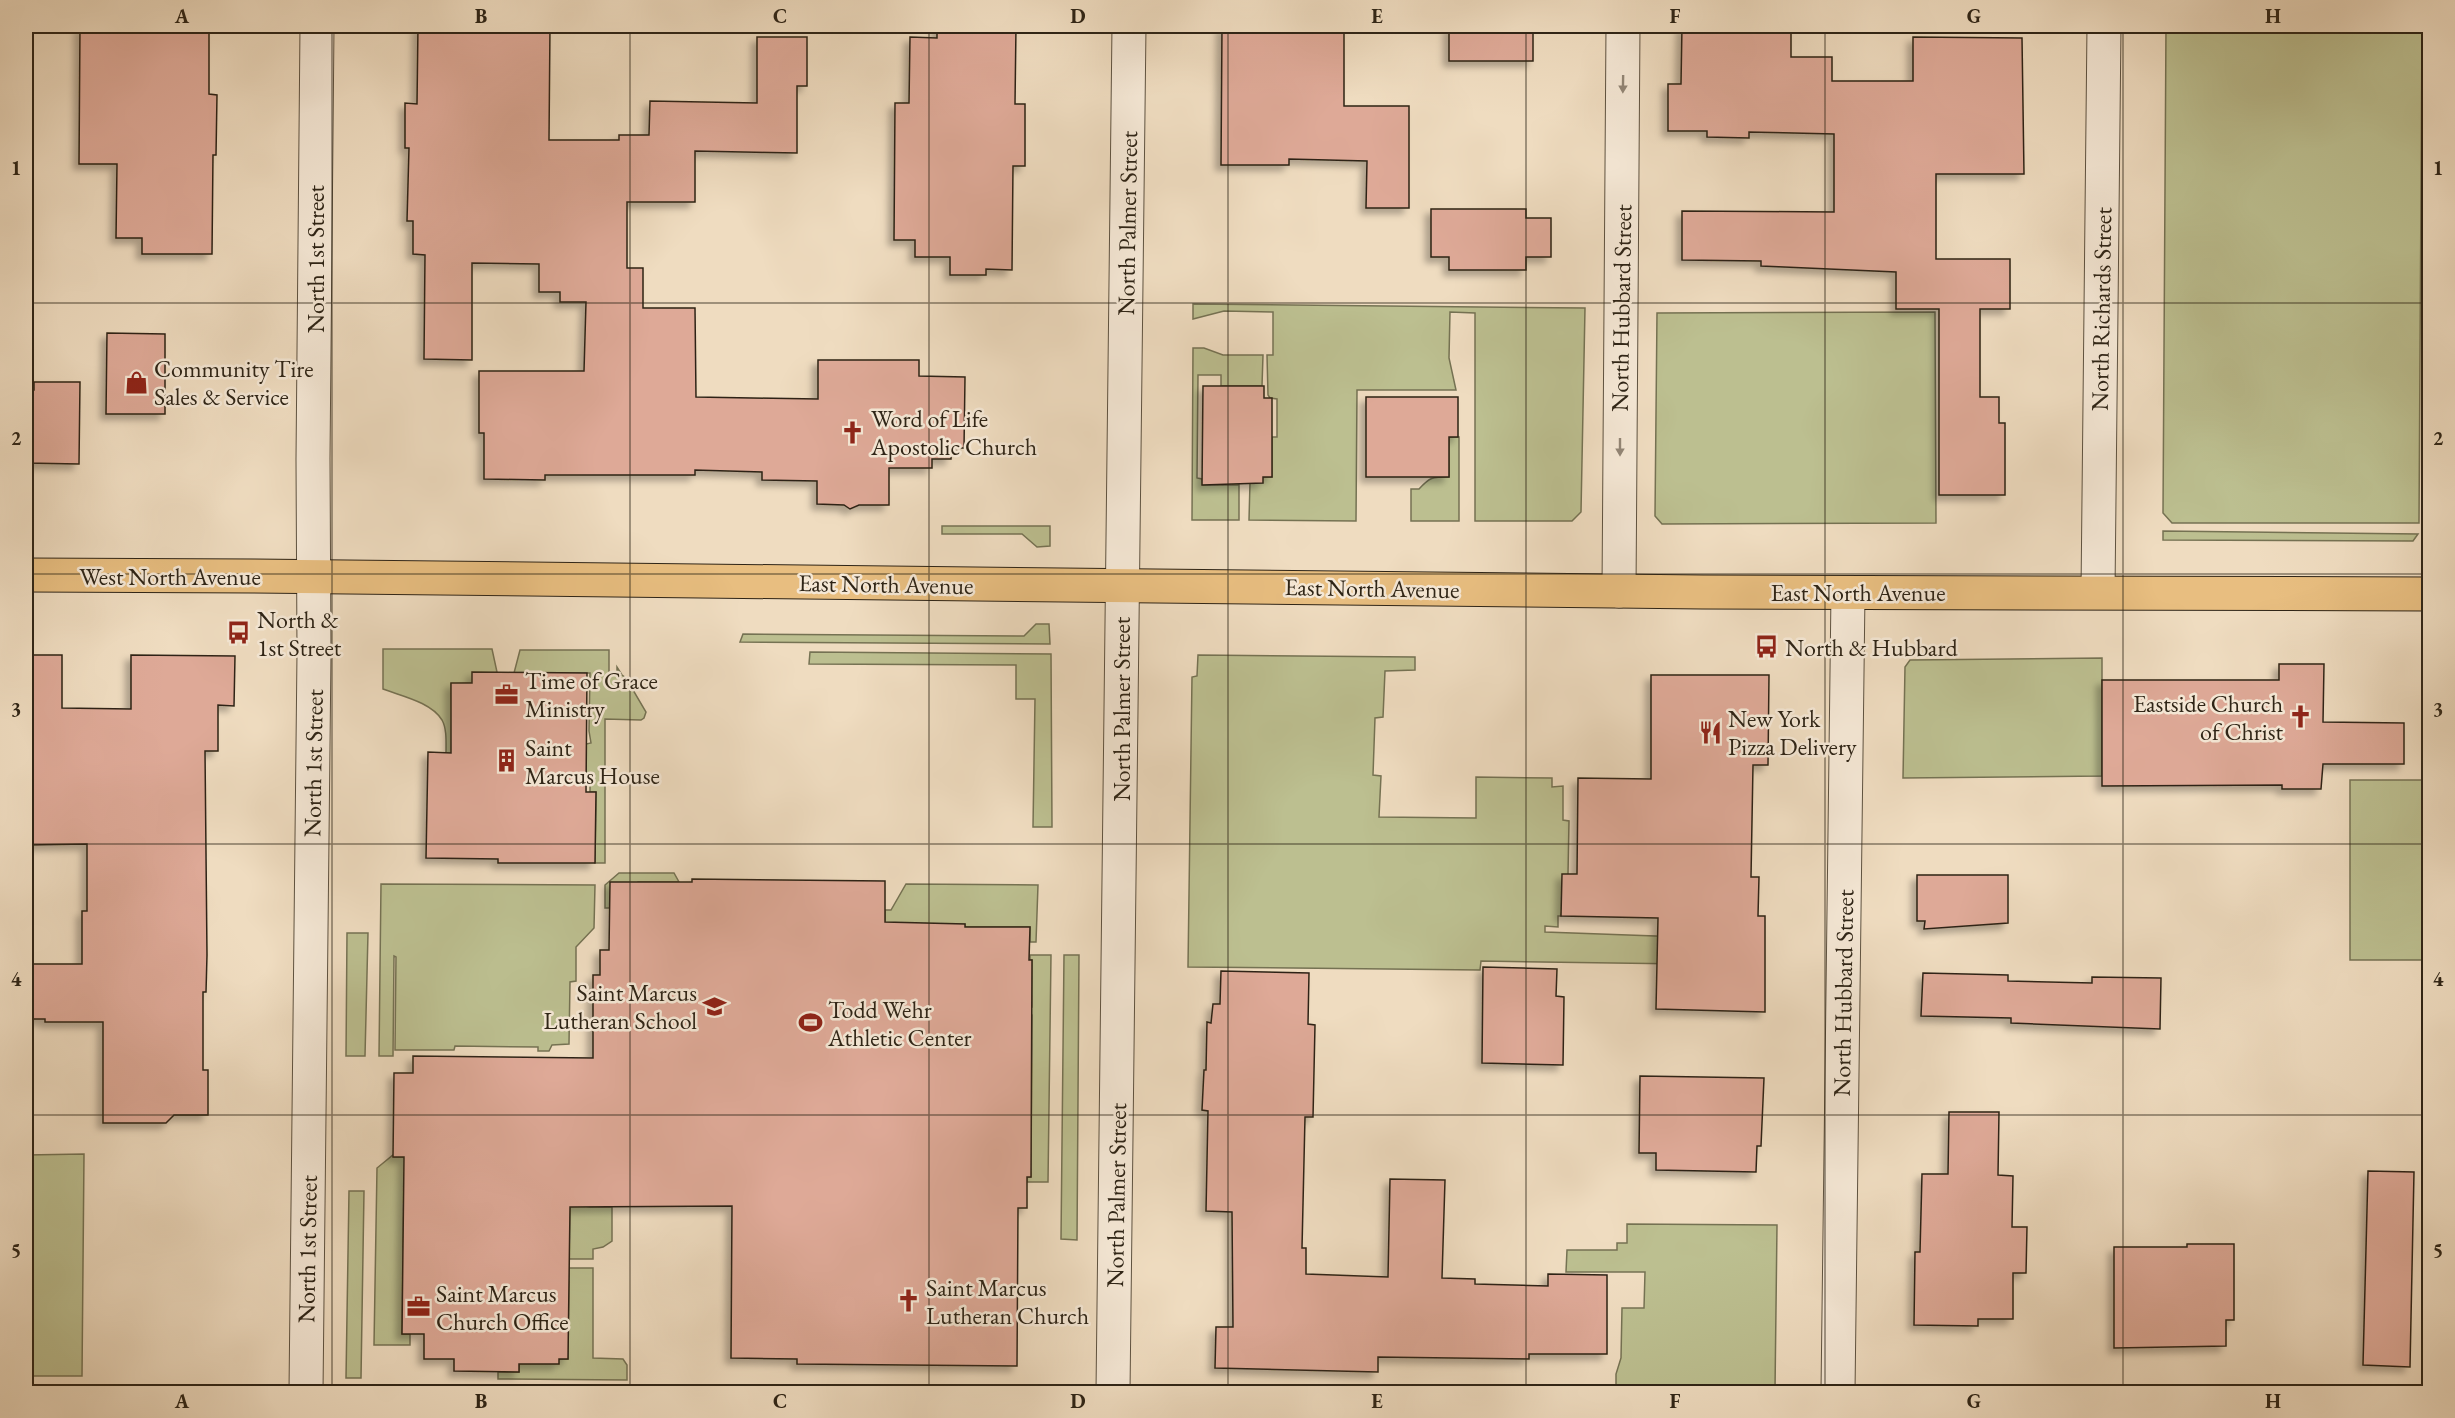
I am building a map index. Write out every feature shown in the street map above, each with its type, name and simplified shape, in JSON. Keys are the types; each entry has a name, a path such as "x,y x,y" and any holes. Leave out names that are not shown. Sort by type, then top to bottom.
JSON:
{"main road":[{"name":"West North Avenue","path":"26,576 314,577"},
{"name":"East North Avenue","path":"314,577 1848,593 2430,594"}],"street":[{"name":"North 1st Street","path":"306,1392 317,26"},
{"name":"North Palmer Street","path":"1113,1392 1129,26"},
{"name":"North Hubbard Street","path":"1619,591 1623,26"},
{"name":"North Richards Street","path":"2098,592 2104,26"},
{"name":"North Hubbard Street","path":"1838,1392 1848,593"}],"green space":[{"path":"2166,26 2422,26 2419,523 2172,523 2163,513"},
{"path":"1193,304 1585,308 1581,512 1572,521 1475,521 1475,313 1450,312 1449,358 1456,390 1357,390 1356,521 1249,520 1250,483 1263,477 1272,477 1272,437 1277,437 1277,399 1270,398 1268,395 1267,355 1273,355 1273,312 1224,311 1193,319"},
{"path":"1935,312 1936,523 1662,524 1655,516 1657,313"},
{"path":"1193,348 1204,348 1223,355 1263,355 1262,386 1221,386 1221,375 1198,375 1197,478 1202,479 1203,485 1238,485 1239,483 1239,520 1192,520"},
{"path":"1449,437 1459,437 1459,521 1411,521 1411,489 1419,489 1432,478 1449,477"},
{"path":"942,526 1050,526 1050,546 1037,547 1022,534 942,534"},
{"path":"2163,531 2418,534 2413,541 2163,540"},
{"path":"1036,624 1049,624 1050,644 740,642 743,634 1024,636"},
{"path":"383,649 492,649 497,672 472,683 451,684 453,753 446,753 445,727 437,714 415,700 383,689"},
{"path":"520,650 609,650 609,675 617,675 617,667 646,712 641,720 605,719 605,863 595,863 596,792 590,792 590,784 586,784 586,744 591,743 589,731 590,673 514,673"},
{"path":"810,652 1051,654 1052,827 1033,827 1035,699 1016,699 1016,665 809,664"},
{"path":"1198,655 1415,657 1415,670 1385,671 1383,717 1375,718 1373,775 1381,776 1379,817 1476,818 1476,777 1552,778 1552,787 1563,786 1563,820 1569,821 1568,874 1561,916 1558,916 1558,927 1545,926 1545,932 1683,937 1684,964 1481,961 1480,970 1188,967 1192,677 1197,676"},
{"path":"2102,658 2102,776 1903,778 1905,667 1910,660"},
{"path":"2350,780 2429,780 2429,960 2350,960"},
{"path":"619,873 674,873 679,882 638,882 610,903 610,908 605,908 605,885"},
{"path":"381,884 595,885 594,928 576,947 576,981 570,982 569,1044 552,1045 549,1051 538,1051 538,1047 455,1046 454,1050 395,1050 396,957 394,956 393,1056 379,1056"},
{"path":"906,884 1038,885 1036,942 1030,942 1030,927 965,927 965,924 885,926 885,910 891,910"},
{"path":"347,933 368,933 365,1056 346,1056"},
{"path":"1030,955 1051,955 1048,1182 1027,1182 1027,1177 1031,1177 1032,1015 1029,1014 1029,1007 1032,1007 1032,960 1030,960"},
{"path":"1064,955 1079,955 1077,1240 1061,1239"},
{"path":"84,1154 82,1376 26,1376 26,1155"},
{"path":"393,1155 394,1157 413,1157 404,1181 402,1334 410,1334 410,1345 374,1345 377,1168"},
{"path":"349,1191 364,1191 361,1378 346,1378"},
{"path":"570,1203 590,1207 612,1207 612,1241 603,1247 593,1249 593,1259 569,1259"},
{"path":"1627,1224 1777,1225 1775,1390 1616,1389 1616,1374 1621,1358 1622,1308 1644,1308 1645,1272 1566,1272 1567,1250 1617,1250 1617,1243 1627,1243"},
{"path":"569,1268 593,1268 593,1358 623,1359 627,1365 627,1380 498,1379 498,1372 519,1372 519,1359 568,1359"}],"building":[{"path":"80,26 209,26 209,94 217,95 216,155 213,155 212,254 142,254 142,238 116,238 117,164 79,164"},
{"path":"418,26 550,26 549,140 619,140 619,135 649,135 650,101 757,103 757,37 807,37 807,86 797,86 797,153 695,151 695,202 627,202 627,268 643,268 643,308 695,308 696,397 818,399 818,360 919,360 919,376 965,377 964,448 951,448 951,459 932,459 932,468 889,468 889,505 859,505 850,509 844,505 817,504 817,481 762,480 762,472 695,470 695,475 545,475 545,480 484,479 484,433 479,433 479,371 584,371 586,302 560,302 560,292 539,292 539,264 472,263 472,360 424,359 425,255 413,254 413,221 407,221 409,148 405,148 405,103 417,104"},
{"path":"937,26 1016,26 1015,104 1025,104 1025,166 1013,166 1012,270 986,269 986,275 950,275 950,257 915,257 915,240 894,240 895,103 909,103 910,37 937,38"},
{"path":"1222,26 1344,26 1344,106 1409,106 1409,208 1366,208 1367,161 1289,159 1289,165 1221,165"},
{"path":"1449,26 1533,26 1533,61 1449,61"},
{"path":"1682,26 1791,26 1791,57 1832,57 1832,81 1913,81 1913,37 2022,38 2024,174 1936,174 1936,259 2010,259 2010,309 1980,309 1980,397 1999,397 1999,423 2005,423 2005,495 1939,495 1939,309 1896,309 1896,272 1761,266 1761,261 1682,260 1682,211 1834,212 1834,134 1749,132 1749,138 1707,137 1707,131 1668,131 1668,84 1681,84"},
{"path":"1431,209 1526,209 1526,218 1551,218 1551,257 1526,257 1526,270 1449,270 1449,257 1431,257"},
{"name":"Community Tire Sales & Service","path":"107,333 165,334 165,414 106,414"},
{"path":"34,382 80,382 79,464 26,463 26,390 34,390"},
{"path":"1203,386 1264,386 1264,398 1272,398 1272,477 1263,477 1263,483 1202,485"},
{"path":"1366,397 1458,397 1458,437 1449,437 1449,477 1366,477"},
{"path":"26,655 62,655 62,708 131,709 131,655 235,656 234,706 218,705 218,751 205,751 207,955 206,992 203,992 203,1070 208,1070 208,1115 174,1115 166,1123 103,1123 103,1022 45,1022 45,1019 26,1019 27,964 82,964 82,911 87,911 87,844 26,845"},
{"path":"2279,664 2324,664 2323,722 2404,723 2404,764 2323,764 2321,789 2282,789 2282,785 2102,786 2102,680 2279,680"},
{"name":"Saint Marcus House","path":"472,672 587,673 586,792 596,792 595,863 498,863 498,859 426,858 428,752 451,753 451,683 472,683"},
{"path":"1651,675 1769,675 1768,765 1753,765 1751,877 1759,877 1758,916 1765,916 1765,1012 1656,1009 1658,918 1561,916 1562,874 1577,874 1578,778 1651,779"},
{"path":"1917,875 2008,875 2008,923 1924,929 1925,921 1917,921"},
{"path":"692,879 885,881 885,922 965,924 965,927 1030,927 1029,960 1032,960 1031,1177 1027,1177 1027,1208 1018,1208 1017,1366 797,1364 797,1359 731,1358 732,1206 570,1207 568,1359 559,1359 559,1364 519,1364 519,1372 454,1371 454,1359 424,1359 424,1334 402,1334 404,1157 393,1157 394,1073 413,1073 413,1056 593,1058 593,975 600,975 600,950 609,950 610,882 692,882"},
{"path":"1483,967 1557,969 1556,996 1564,997 1563,1065 1482,1063"},
{"path":"1221,971 1309,973 1308,1024 1315,1025 1313,1117 1305,1117 1302,1248 1306,1248 1306,1274 1388,1277 1390,1179 1445,1180 1442,1278 1475,1279 1475,1284 1548,1286 1548,1274 1607,1275 1607,1354 1529,1354 1529,1359 1378,1357 1378,1372 1215,1368 1216,1327 1233,1327 1232,1212 1206,1211 1208,1111 1202,1110 1207,1022 1211,1023 1213,1004 1220,1004"},
{"path":"1923,973 2008,975 2008,981 2092,983 2092,977 2161,978 2160,1029 2011,1023 2011,1018 1921,1016"},
{"path":"1640,1076 1764,1078 1761,1146 1757,1146 1756,1172 1656,1170 1656,1153 1639,1153"},
{"path":"1949,1112 1999,1112 1998,1175 2013,1176 2012,1227 2027,1227 2026,1273 2013,1273 2013,1319 1978,1319 1978,1326 1914,1325 1915,1252 1920,1252 1922,1174 1948,1174"},
{"path":"2368,1171 2414,1172 2410,1367 2363,1365"},
{"path":"2187,1244 2234,1244 2234,1320 2226,1320 2226,1346 2114,1348 2114,1247 2187,1247"}],"place":[{"name":"Community Tire Sales & Service","path":"136,382"},
{"name":"Word of Life Apostolic Church","path":"853,432"},
{"name":"North & 1st Street","path":"239,633"},
{"name":"North & Hubbard","path":"1767,647"},
{"name":"Time of Grace Ministry","path":"507,694"},
{"name":"Eastside Church of Christ","path":"2301,717"},
{"name":"New York Pizza Delivery","path":"1710,732"},
{"name":"Saint Marcus House","path":"507,761"},
{"name":"Saint Marcus Lutheran School","path":"715,1006"},
{"name":"Todd Wehr Athletic Center","path":"810,1023"},
{"name":"Saint Marcus Lutheran Church","path":"908,1301"},
{"name":"Saint Marcus Church Office","path":"418,1307"}]}
